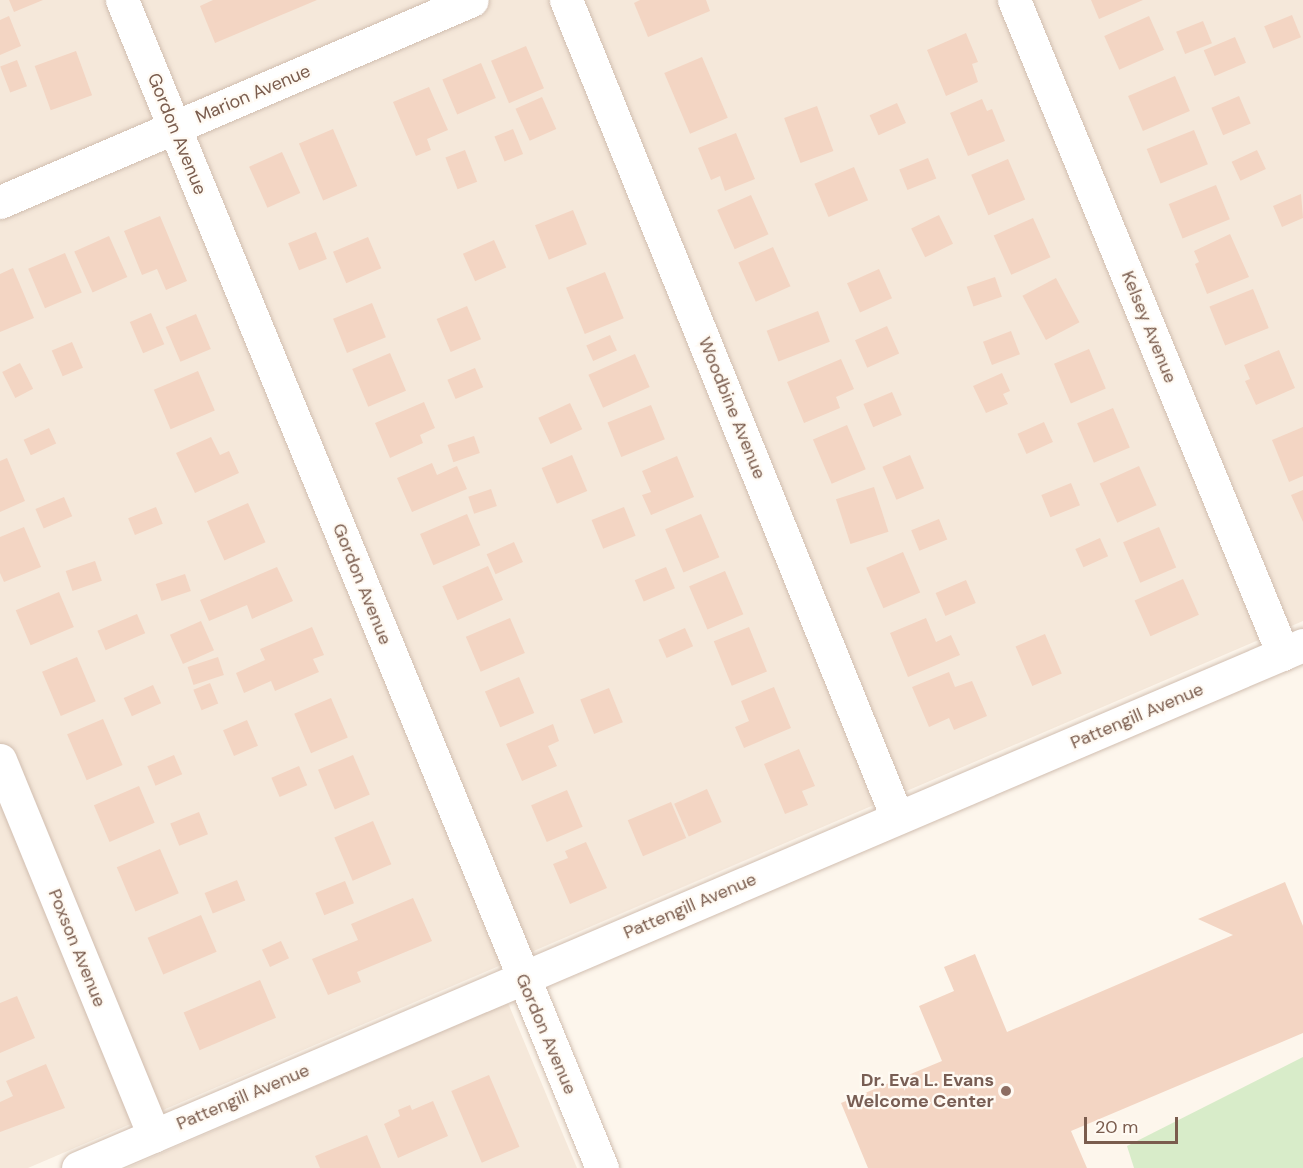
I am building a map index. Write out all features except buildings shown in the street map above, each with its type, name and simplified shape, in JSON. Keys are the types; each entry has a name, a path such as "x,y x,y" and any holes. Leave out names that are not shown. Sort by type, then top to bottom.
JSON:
{"street":[{"name":"Gordon Avenue","path":"122,0 602,1168"},
{"name":"Marion Avenue","path":"0,202 472,0"},
{"name":"Woodbine Avenue","path":"566,0 897,817"},
{"name":"Kelsey Avenue","path":"1014,0 1293,650"},
{"name":"Pattengill Avenue","path":"78,1168 1293,650"},
{"name":"Poxson Avenue","path":"0,760 154,1136"}],"shaded area":[{"path":"0,0 1303,0 1303,621 28,1168 0,1168"},
{"path":"508,1003 577,1168 127,1168"}],"green space":[{"path":"1303,1057 1303,1168 1134,1168 1127,1146"}],"place":[{"name":"Dr. Eva L. Evans Welcome Center","path":"1006,1091"}]}
